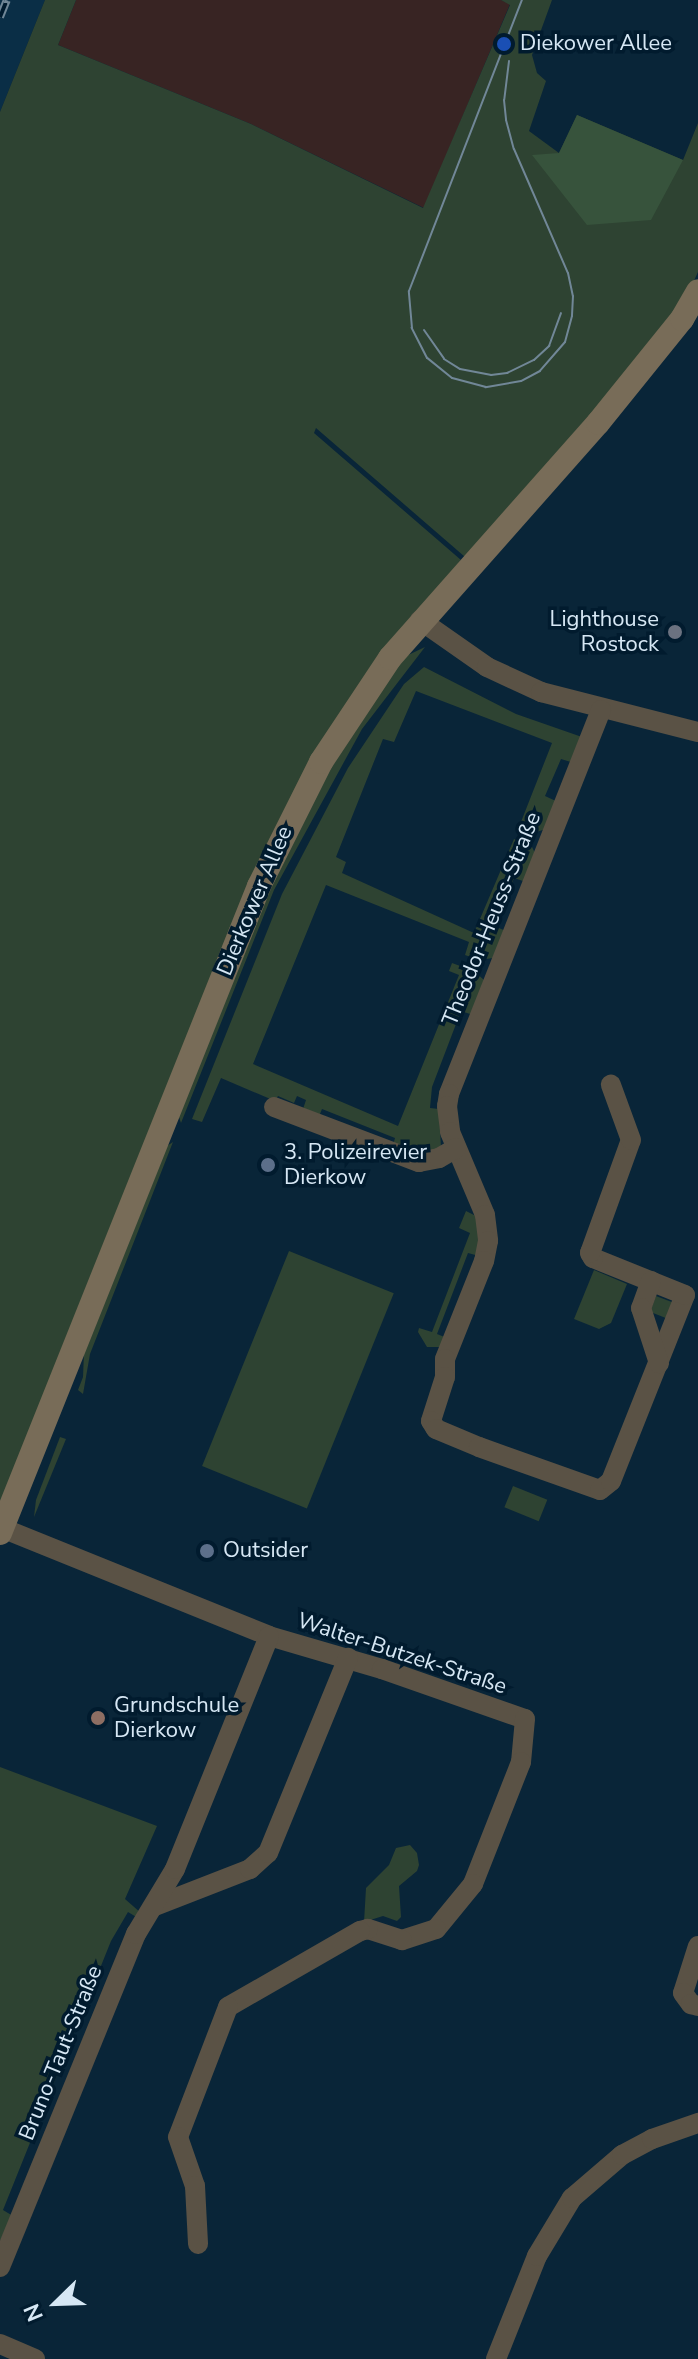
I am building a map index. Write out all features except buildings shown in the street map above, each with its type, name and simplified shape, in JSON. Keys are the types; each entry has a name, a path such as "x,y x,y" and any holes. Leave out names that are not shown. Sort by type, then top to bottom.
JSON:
{"main road":[{"name":"Dierkower Allee","path":"653,354 681,309 698,272"},
{"name":"Dierkower Allee","path":"1,1530 276,848 354,710 420,620 598,423 682,319 698,291"}],"street":[{"path":"420,620 467,655 512,680 601,710 698,732"},
{"name":"Theodor-Heuss-Straße","path":"601,710 449,1094 447,1120 485,1215 488,1241 484,1261 445,1359 445,1377 431,1412 436,1429 600,1490 611,1481 685,1295 593,1258 590,1253 631,1140 611,1085"},
{"path":"274,1107 419,1162 439,1158 456,1148"},
{"path":"651,1281 641,1308 659,1363"},
{"name":"Walter-Butzek-Straße","path":"1,1530 269,1636 348,1658 525,1719 521,1762 473,1884 436,1929 402,1940 368,1929 360,1931 228,2007 178,2137 195,2186 198,2244"},
{"name":"Bruno-Taut-Straße","path":"0,2267 136,1934 175,1869 269,1636"},
{"path":"155,1906 250,1869 268,1853 348,1658"},
{"path":"698,1946 683,1993 691,2004 698,2006"},
{"path":"496,2359 537,2256 572,2198 622,2155 652,2139 698,2123"},
{"path":"0,2344 35,2359"}],"shaded area":[{"path":"0,0 45,0 0,112"},
{"path":"76,0 501,0 510,4 424,208 251,124 58,45"}],"green space":[{"path":"45,0 76,0 58,45 251,124 423,208 510,5 501,0 552,0 532,55 537,73 546,81 529,131 559,153 577,115 683,160 698,123 698,272 681,309 472,563 316,428 314,433 461,560 351,696 0,1508 0,112"},
{"path":"577,115 683,160 651,220 587,225 532,155 559,153"},
{"path":"425,647 362,729 274,890 181,1123 178,1114 269,885 315,795 357,723 404,657"},
{"path":"424,667 516,714 582,737 574,763 561,759 545,796 558,802 546,829 533,833 519,827 552,743 416,691 394,742 383,739 336,857 346,862 342,873 474,933 514,839 532,847 535,853 526,882 514,878 494,926 506,931 493,958 479,960 465,955 469,942 326,885 253,1064 398,1126 459,975 449,971 452,963 474,971 484,980 473,1015 461,1011 432,1087 430,1108 439,1109 441,1148 433,1155 392,1149 395,1138 322,1109 318,1119 302,1112 306,1100 297,1096 294,1103 278,1096 275,1101 221,1078 202,1122 192,1119 282,894 348,768 404,684"},
{"path":"173,1142 90,1354 83,1394 78,1390 83,1377 84,1352 167,1146"},
{"path":"466,1211 476,1216 480,1229 479,1256 468,1253 437,1334 447,1338 439,1347 427,1347 418,1332 419,1328 432,1332 470,1233 459,1228"},
{"path":"289,1251 394,1293 307,1508 202,1466"},
{"path":"594,1270 627,1284 611,1323 599,1329 574,1319"},
{"path":"656,1296 674,1303 668,1319 650,1312"},
{"path":"60,1437 66,1439 34,1517 36,1500"},
{"path":"513,1486 547,1500 539,1521 504,1507"},
{"path":"0,1767 157,1826 125,1899 141,1913 138,1918 128,1912 111,1941 3,2210 13,2216 0,2241"},
{"path":"410,1845 417,1853 419,1865 417,1871 399,1886 401,1917 397,1921 383,1916 364,1922 366,1888 389,1865 396,1848"}],"tram line":[{"path":"509,61 504,100 506,120 514,149 568,273 573,296 572,316 565,342 540,371 521,381 486,387 452,378 427,358 412,328 409,291 522,0"},
{"path":"424,330 444,359 460,369 491,375 507,373 534,360 549,346 561,313"}],"railway":[{"path":"0,17 7,0"}],"place":[{"name":"Diekower Allee","path":"504,44"},
{"name":"Lighthouse Rostock","path":"675,632"},
{"name":"3. Polizeirevier Dierkow","path":"268,1165"},
{"name":"Outsider","path":"207,1551"},
{"name":"Grundschule Dierkow","path":"98,1718"}]}
